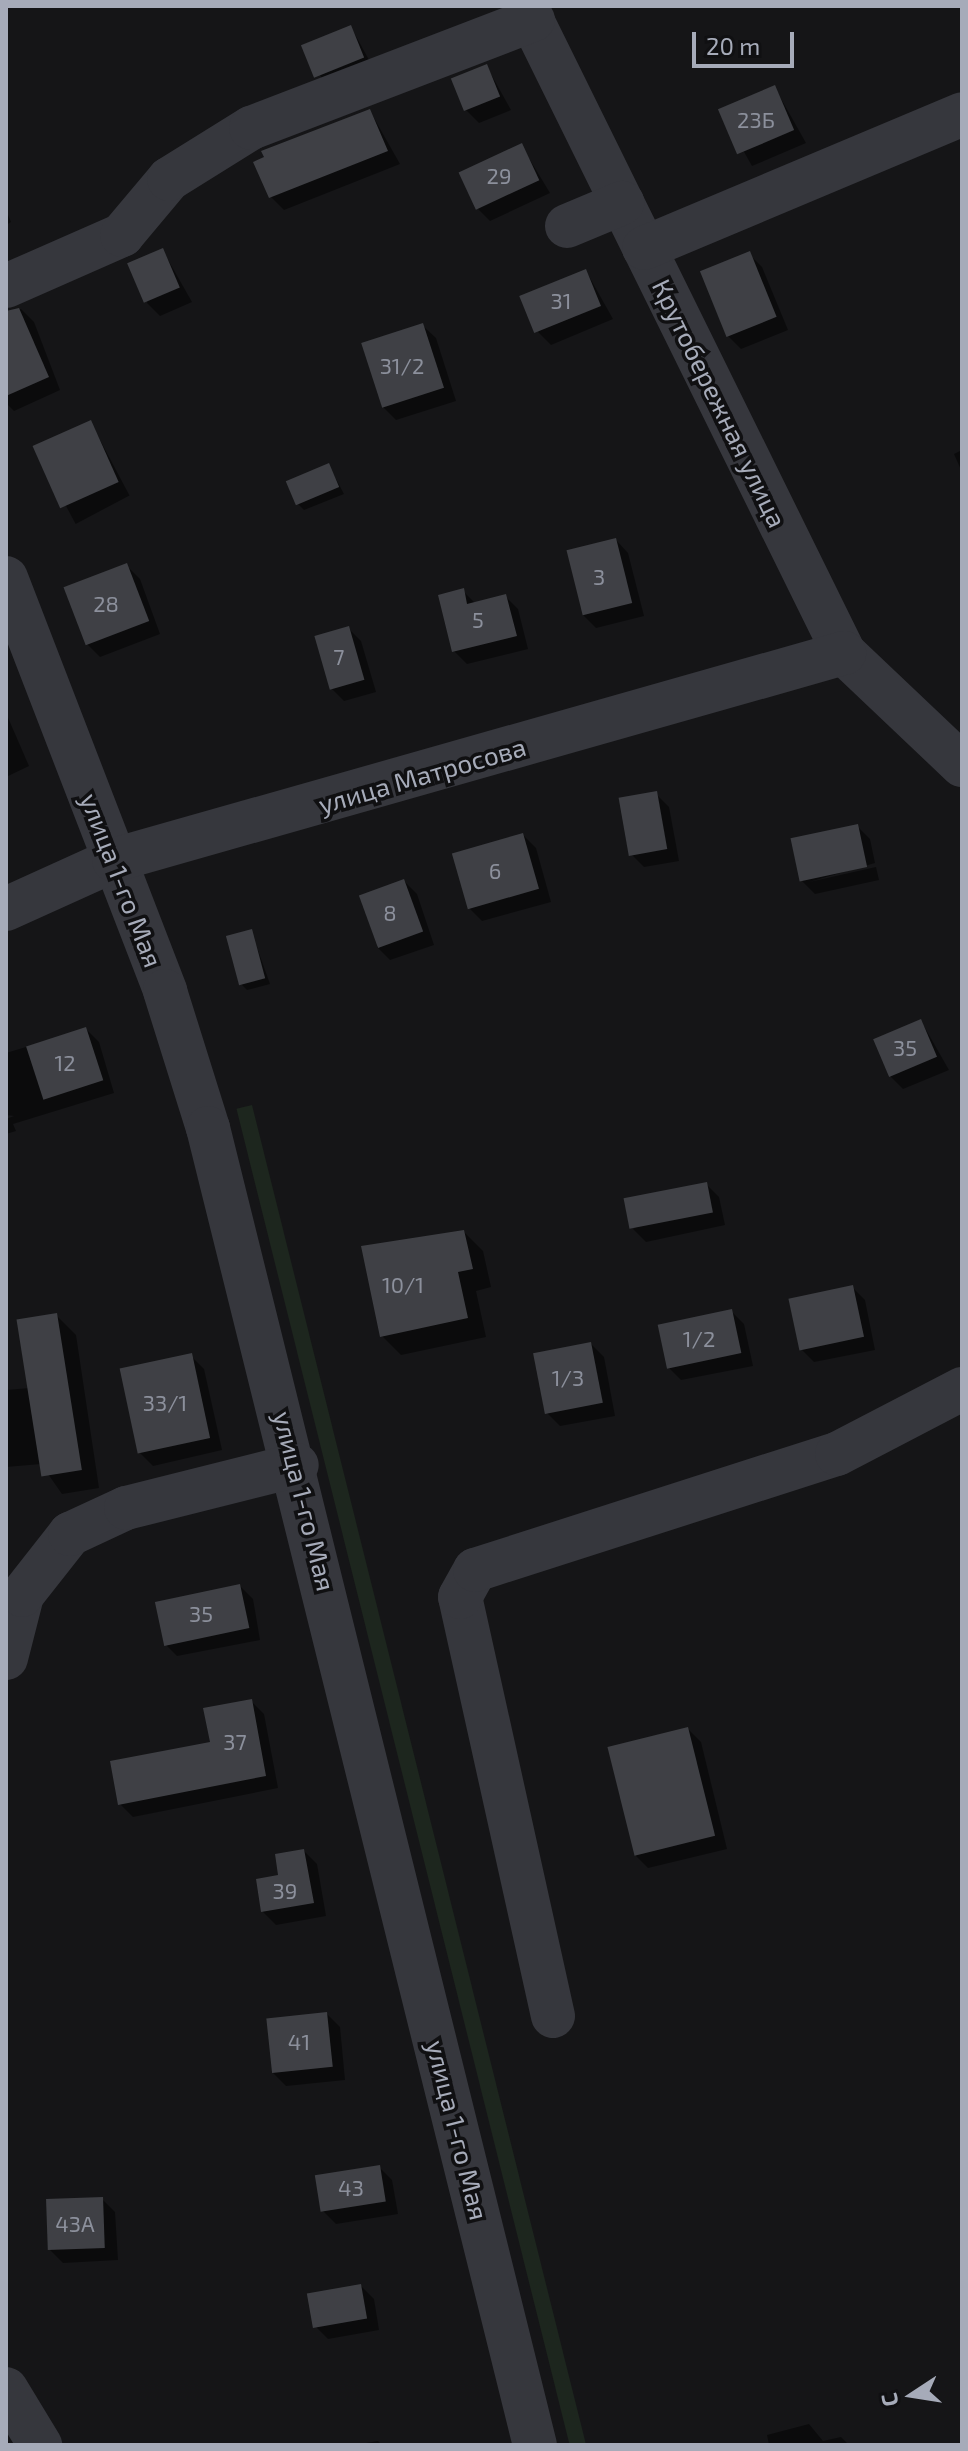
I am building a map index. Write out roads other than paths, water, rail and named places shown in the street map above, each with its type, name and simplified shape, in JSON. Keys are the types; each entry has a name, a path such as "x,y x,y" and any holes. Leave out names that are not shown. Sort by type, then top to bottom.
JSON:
{"street":[{"name":"Крутобережная улица","path":"529,13 844,653 962,765"},
{"path":"6,286 122,235 169,179 251,128 529,13"},
{"path":"644,248 962,114"},
{"path":"567,226 622,203"},
{"name":"улица 1-го Мая","path":"6,578 114,860 208,1128 297,1465 535,2445"},
{"name":"улица Матросова","path":"6,909 114,860 844,653"},
{"path":"553,2016 460,1597 475,1570 837,1454 962,1389"},
{"path":"6,1658 22,1595 70,1534 126,1508 297,1465"},
{"path":"6,2389 40,2445"}]}
